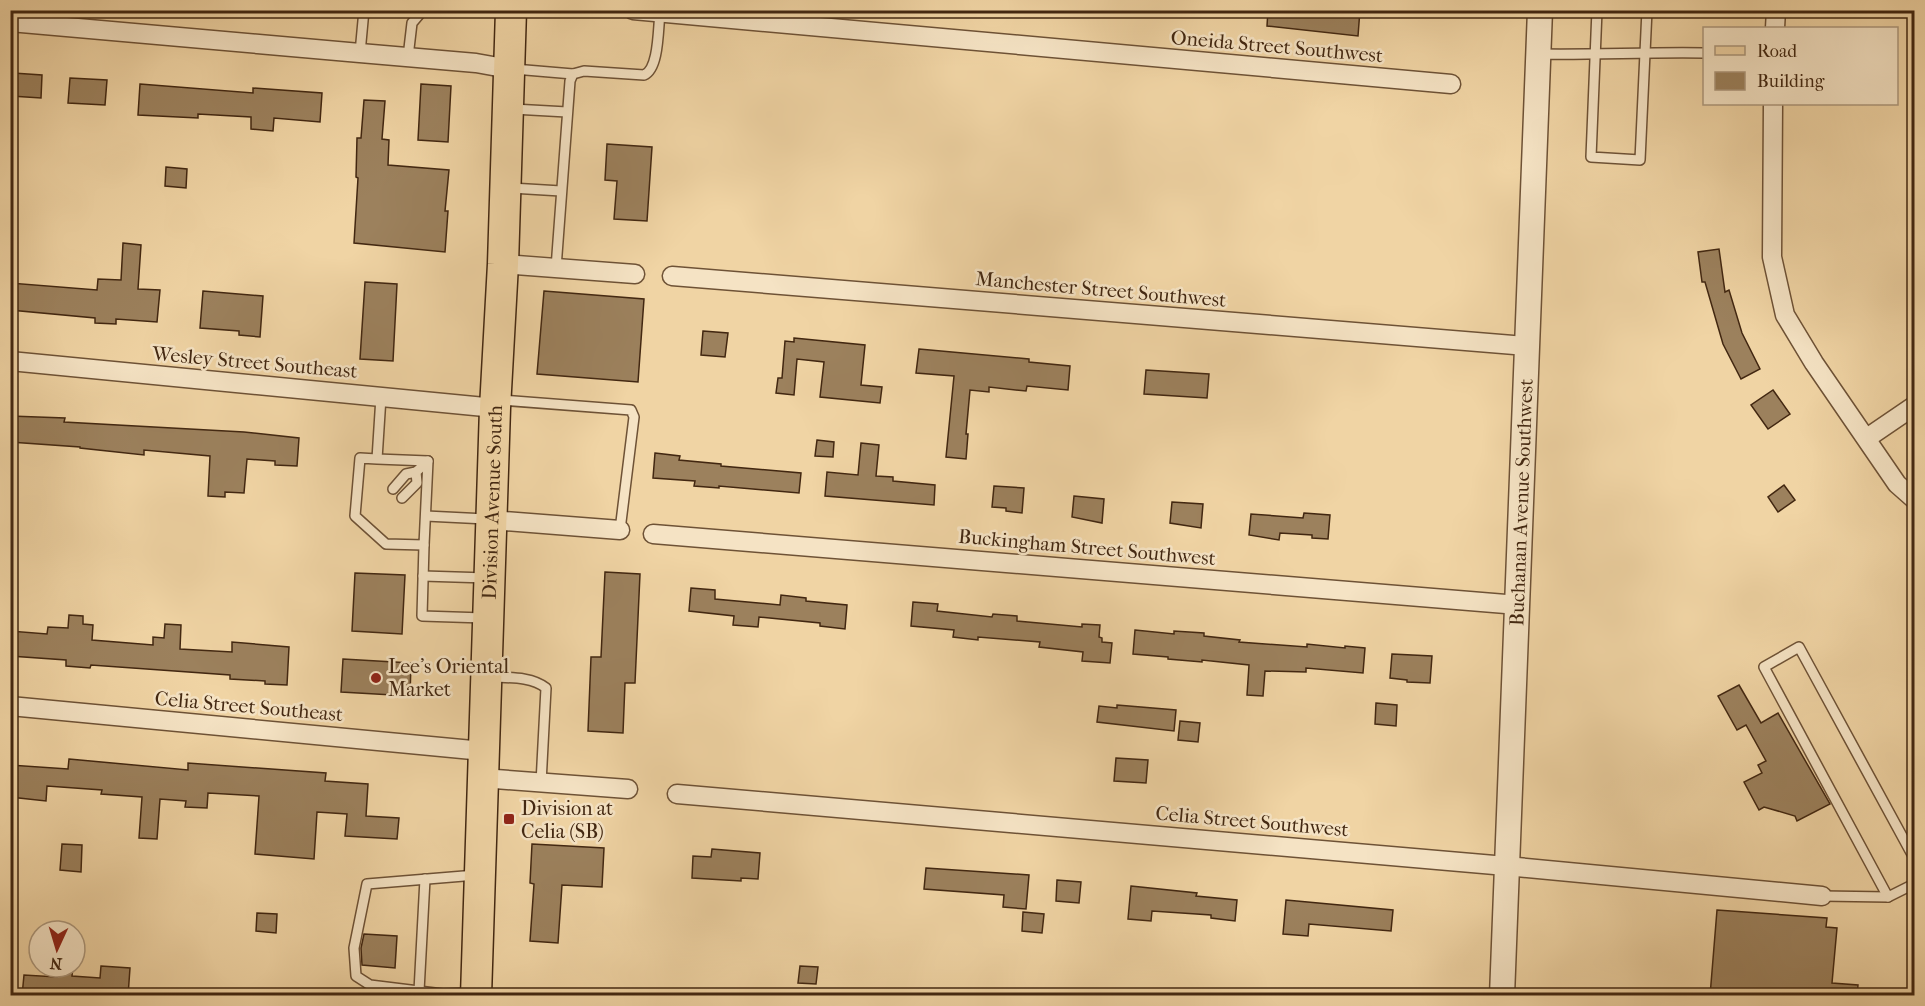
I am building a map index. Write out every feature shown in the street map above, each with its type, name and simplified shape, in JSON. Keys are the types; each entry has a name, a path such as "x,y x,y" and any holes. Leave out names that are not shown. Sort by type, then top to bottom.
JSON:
{"main road":[{"name":"Division Avenue South","path":"476,994 487,618 503,264 511,10"}],"street":[{"name":"Oneida Street Southwest","path":"633,10 739,15 1451,84"},
{"name":"Buchanan Avenue Southwest","path":"1503,996 1506,866 1540,10"},
{"path":"1775,27 1776,10"},
{"path":"10,22 360,52 476,63 509,69"},
{"path":"1773,105 1772,257 1785,315 1814,363 1897,484 1914,499"},
{"path":"503,264 635,274"},
{"name":"Manchester Street Southwest","path":"672,276 1527,346"},
{"name":"Wesley Street Southeast","path":"10,362 381,397 495,404"},
{"path":"1867,438 1914,406"},
{"path":"491,520 620,530"},
{"name":"Buckingham Street Southwest","path":"653,534 1518,605"},
{"name":"Celia Street Southeast","path":"10,706 483,765"},
{"path":"483,765 541,783 627,789"},
{"name":"Celia Street Southwest","path":"678,794 1506,866 1822,896"}],"lane":[{"path":"360,52 364,10"},
{"path":"408,57 412,23 423,10"},
{"path":"1597,10 1591,157 1640,160 1647,10"},
{"path":"509,69 573,74 584,71 644,75 650,73 654,65 655,12"},
{"path":"1538,54 1703,53"},
{"path":"556,268 567,112 570,81 573,74"},
{"path":"508,108 567,112"},
{"path":"505,187 561,191"},
{"path":"377,459 381,397"},
{"path":"495,404 631,410 634,417 620,530"},
{"path":"424,545 386,544 365,519 355,516 360,459 428,461"},
{"path":"393,489 406,474 416,472 428,461"},
{"path":"428,461 422,616 487,618"},
{"path":"402,498 417,483 416,472"},
{"path":"426,516 491,520"},
{"path":"423,576 489,578"},
{"path":"1888,897 1764,667 1799,647 1914,858"},
{"path":"486,677 527,680 539,683 546,688 541,783"},
{"path":"476,994 443,994 370,985 356,976 354,948 367,884 480,874"},
{"path":"418,991 425,879"},
{"path":"1822,896 1888,897 1914,884"}],"building":[{"path":"1268,10 1360,10 1358,36 1267,26"},
{"path":"13,73 42,75 41,98 11,96"},
{"path":"70,78 107,80 105,105 68,103"},
{"path":"140,84 253,93 253,88 322,93 320,122 274,118 273,131 251,129 251,117 198,114 198,118 138,115"},
{"path":"421,84 451,86 448,142 418,140"},
{"path":"364,100 385,101 382,139 389,140 388,165 449,170 445,211 448,211 445,252 354,243 358,178 356,177 357,138 361,138"},
{"path":"607,144 652,147 647,221 614,219 617,181 605,180"},
{"path":"166,167 187,169 186,188 165,186"},
{"path":"123,243 141,245 138,289 160,290 157,322 116,319 116,324 95,323 95,318 10,310 10,283 97,290 98,279 121,280"},
{"path":"1719,249 1725,292 1729,290 1742,333 1760,369 1741,379 1723,344 1705,282 1702,282 1698,252"},
{"path":"365,282 397,284 393,361 360,359"},
{"path":"203,291 263,296 260,337 239,335 239,331 200,328"},
{"path":"544,291 644,299 638,382 537,374"},
{"path":"703,331 728,333 725,357 701,355"},
{"path":"794,338 865,345 861,385 882,387 880,403 820,397 824,362 797,359 794,395 776,393 778,378 782,378 785,341 794,342"},
{"path":"919,349 1029,359 1029,362 1070,366 1068,390 1027,386 1026,391 989,387 989,392 970,390 966,459 946,457 954,376 916,373"},
{"path":"1146,370 1209,374 1207,398 1144,394"},
{"path":"1773,390 1790,414 1768,429 1751,405"},
{"path":"10,416 65,418 64,422 244,432 299,438 297,466 275,465 275,461 247,459 244,493 225,492 225,497 208,496 210,456 144,450 144,455 10,442"},
{"path":"817,440 834,442 833,457 815,456"},
{"path":"861,443 879,445 876,476 893,477 893,481 935,485 934,505 825,496 827,472 858,475"},
{"path":"655,453 680,456 679,460 721,464 721,466 801,473 799,493 694,486 695,481 653,478"},
{"path":"1784,485 1795,500 1778,512 1768,497"},
{"path":"994,486 1024,488 1022,513 992,507"},
{"path":"1074,496 1104,499 1102,523 1072,517"},
{"path":"1172,502 1203,504 1201,528 1170,523"},
{"path":"1304,513 1330,515 1328,539 1312,538 1312,535 1280,533 1279,540 1249,535 1251,514 1303,518"},
{"path":"605,572 640,574 635,683 625,683 623,733 588,731 591,657 601,657"},
{"path":"355,573 405,575 402,634 352,631"},
{"path":"691,588 715,590 715,599 780,605 781,595 806,598 806,601 847,605 845,629 820,626 820,623 759,617 758,627 733,625 734,616 689,611"},
{"path":"913,602 938,604 937,611 992,617 993,614 1017,616 1017,621 1082,627 1082,624 1100,625 1099,637 1102,638 1102,642 1112,643 1110,663 1082,661 1083,652 1039,647 1040,642 953,637 954,630 911,626"},
{"path":"69,615 83,616 83,624 93,625 92,640 153,645 153,637 164,638 165,624 181,625 180,649 232,652 232,642 289,647 287,685 230,679 230,675 91,665 90,668 66,666 66,660 10,656 10,631 47,634 48,627 68,628"},
{"path":"1135,630 1174,634 1174,631 1204,633 1204,636 1240,640 1239,642 1365,648 1363,673 1306,668 1306,672 1265,671 1263,696 1247,695 1249,665 1133,654"},
{"path":"1392,654 1432,656 1430,683 1407,682 1407,680 1390,678"},
{"name":"Lee's Oriental Market","path":"343,659 411,663 410,696 341,692"},
{"path":"1739,685 1761,723 1778,713 1830,804 1797,821 1795,816 1764,807 1759,810 1744,782 1762,773 1758,765 1766,761 1746,725 1737,730 1718,696"},
{"path":"1376,703 1397,705 1396,726 1375,724"},
{"path":"1117,705 1176,710 1174,731 1097,722 1099,706 1117,708"},
{"path":"1180,721 1200,723 1198,742 1178,740"},
{"path":"1116,758 1148,760 1146,783 1114,781"},
{"path":"69,759 188,770 188,763 326,773 325,781 368,784 366,816 399,818 397,839 345,836 347,814 317,812 314,859 255,854 259,796 208,793 207,808 185,807 186,801 160,799 157,839 139,838 142,797 101,794 102,790 47,786 46,801 10,797 10,765 68,769"},
{"path":"62,844 82,845 81,872 60,870"},
{"path":"532,844 604,848 602,887 562,885 558,943 530,941 534,884 530,883"},
{"path":"712,849 760,853 758,879 741,878 741,881 692,878 693,856 711,857"},
{"path":"926,868 1029,875 1026,909 1003,907 1004,895 924,889"},
{"path":"1057,880 1081,882 1079,903 1056,901"},
{"path":"1131,886 1237,900 1235,921 1211,918 1211,915 1152,911 1151,921 1128,919"},
{"path":"1286,900 1393,910 1391,931 1309,924 1308,936 1283,934"},
{"path":"1717,910 1827,918 1826,927 1837,928 1832,983 1858,985 1857,996 1710,996"},
{"path":"1023,912 1044,914 1042,933 1022,931"},
{"path":"257,913 277,914 276,933 256,931"},
{"path":"364,934 397,936 395,968 362,965 361,948"},
{"path":"101,966 130,968 128,996 22,996 24,975 27,975 27,979 100,978"},
{"path":"800,966 818,967 816,984 798,983"}],"place":[{"name":"Lee's Oriental Market","path":"376,678"},
{"name":"Division at Celia (SB)","path":"509,819"}]}
